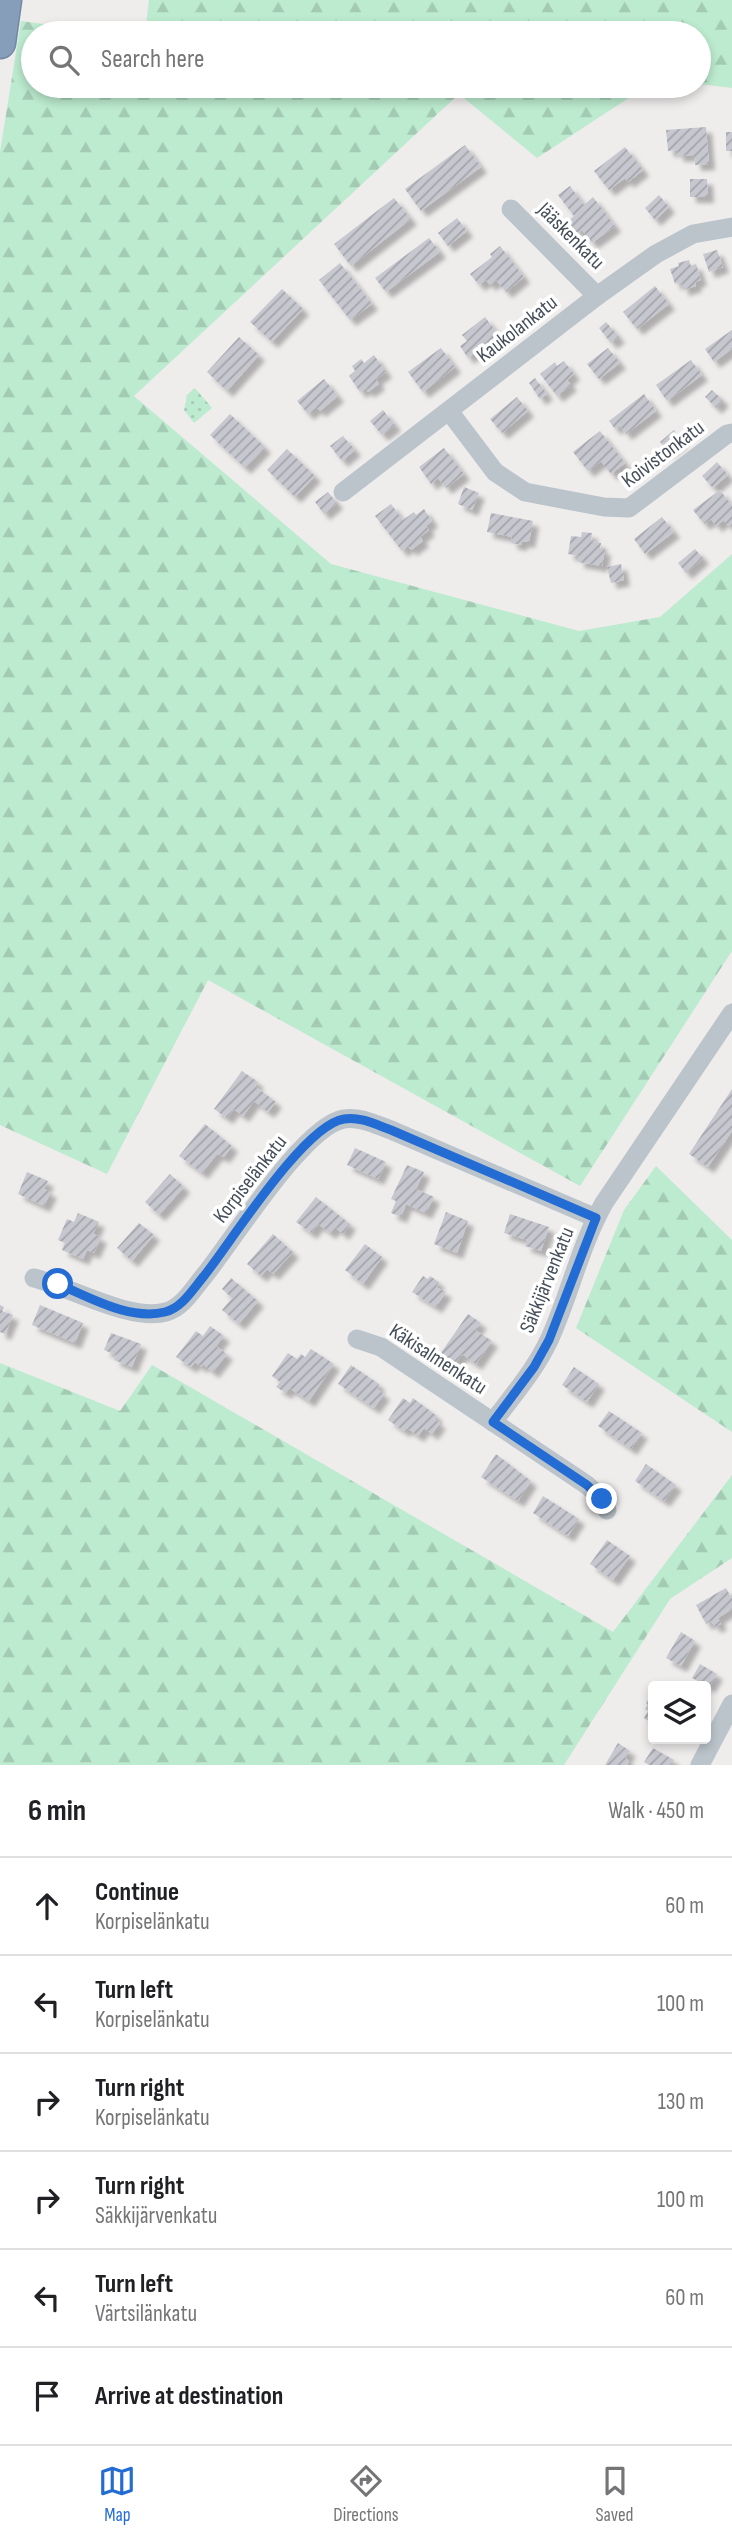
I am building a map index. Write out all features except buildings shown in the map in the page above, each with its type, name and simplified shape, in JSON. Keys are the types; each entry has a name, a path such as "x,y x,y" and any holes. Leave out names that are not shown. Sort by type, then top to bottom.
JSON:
{"highway":[{"path":"0,43 6,0"}],"street":[{"name":"Jääskenkatu","path":"511,209 597,296"},
{"name":"Kaukolankatu","path":"343,492 597,296 676,241 693,234 732,227"},
{"name":"Koivistonkatu","path":"449,411 495,472 525,492 604,507 629,508 727,434 732,433"},
{"name":"Säkkijärvenkatu","path":"493,1422 534,1367 549,1340 596,1218 730,1020"},
{"name":"Korpiselänkatu","path":"34,1278 58,1284 141,1315 175,1308 208,1271 299,1152 323,1129 346,1118 370,1122 391,1130 596,1218"},
{"name":"Käkisalmenkatu","path":"357,1339 381,1347 587,1485 598,1495 607,1510"},
{"path":"700,1765 732,1704"}],"green space":[{"path":"149,0 732,0 732,88 711,85 711,21 146,21"},
{"path":"21,21 21,98 455,98 134,396 331,564 579,631 660,617 732,554 732,951 580,1186 208,980 107,1174 0,1125 0,152"},
{"path":"464,98 629,98 537,158"},
{"path":"195,388 212,408 194,423 184,410 187,395"},
{"path":"656,1166 732,1240 732,1432 576,1328 624,1210"},
{"path":"0,1363 120,1411 152,1365 613,1632 732,1475 732,1558 670,1599 564,1765 0,1765"}],"route":[{"path":"58,1284 141,1315 175,1308 185,1300 314,1136 346,1118 370,1122 391,1130 596,1218 549,1340 534,1367 493,1422 587,1485 602,1499"}]}
